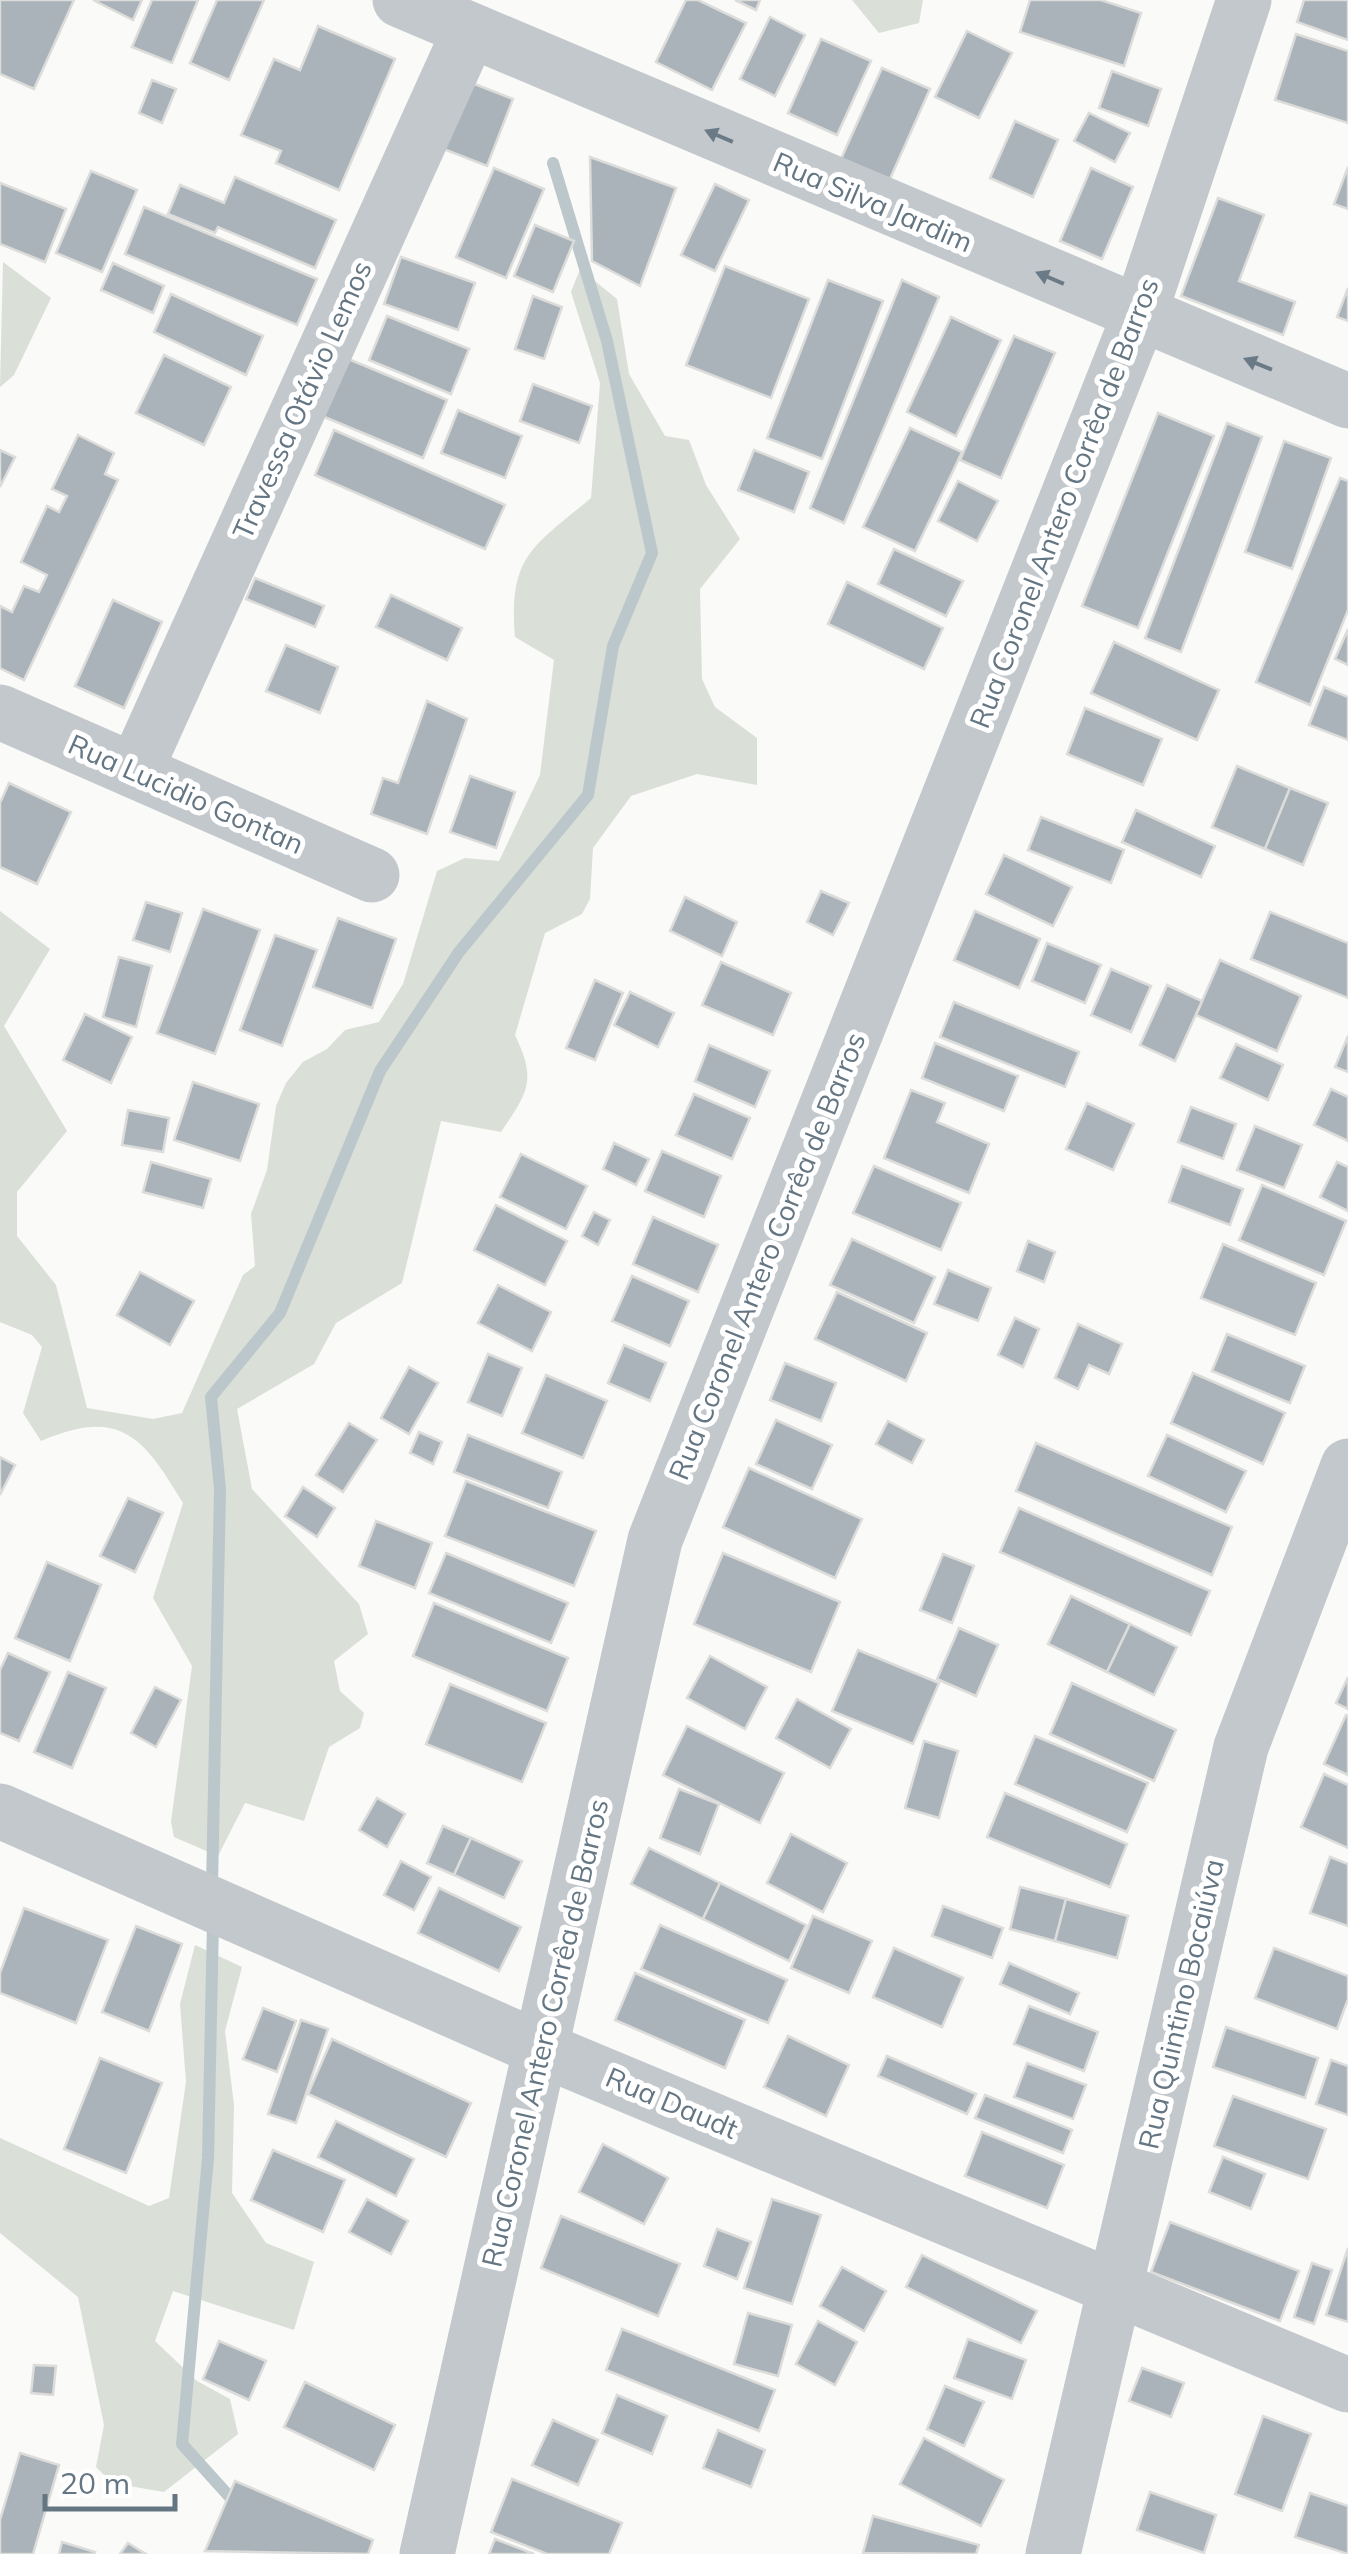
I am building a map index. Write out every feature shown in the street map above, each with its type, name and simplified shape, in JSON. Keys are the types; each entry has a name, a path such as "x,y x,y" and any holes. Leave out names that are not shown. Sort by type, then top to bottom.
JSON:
{"street":[{"name":"Rua Silva Jardim","path":"400,0 1139,316 1348,401"},
{"name":"Rua Coronel Antero Corrêa de Barros","path":"428,2554 655,1540 1139,316 1244,0"},
{"name":"Travessa Otávio Lemos","path":"134,771 470,30"},
{"name":"Rua Lucidio Gontan","path":"0,712 372,875"},
{"name":"Rua Quintino Bocaiúva","path":"1052,2554 1240,1747 1348,1466"},
{"name":"Rua Daudt","path":"0,1810 541,2049 1348,2385"}],"shaded area":[{"path":"852,0 923,0 919,23 879,33"},
{"path":"3,262 51,298 14,375 0,387"},
{"path":"580,269 617,299 629,374 665,436 689,440 706,485 740,539 700,589 702,679 715,707 757,738 757,785 697,774 631,796 593,848 590,899 582,914 545,933 515,1035 527,1075 523,1096 510,1118 501,1132 441,1121 402,1283 336,1323 314,1364 237,1409 252,1489 359,1604 368,1634 334,1661 340,1691 364,1713 360,1728 329,1747 304,1821 245,1803 218,1856 174,1837 171,1822 192,1666 153,1598 183,1503 156,1461 128,1435 111,1428 92,1427 41,1441 23,1413 42,1347 32,1335 0,1322 0,911 50,949 4,1026 67,1131 17,1192 17,1236 56,1285 87,1408 153,1419 182,1413 243,1275 255,1266 251,1214 267,1170 276,1106 286,1083 303,1062 327,1049 345,1030 379,1022 403,984 437,871 465,858 499,861 540,775 554,660 515,637 514,609 516,587 529,555 591,498 600,383 571,292"},
{"path":"195,1945 242,1967 225,2031 234,2105 232,2193 266,2243 314,2262 294,2330 173,2291 155,2341 197,2381 230,2399 238,2434 164,2492 112,2483 96,2467 104,2425 78,2297 0,2233 0,2138 149,2206 169,2198 186,2082 180,2004"}],"building":[{"path":"0,0 74,0 34,89 0,74"},
{"path":"93,0 142,0 133,20"},
{"path":"152,0 198,0 172,63 132,47"},
{"path":"217,0 264,0 229,80 190,63"},
{"path":"686,0 698,0 746,23 712,90 656,62"},
{"path":"735,0 760,0 756,10"},
{"path":"1030,0 1101,0 1141,13 1124,66 1020,32"},
{"path":"1304,0 1348,0 1348,40 1297,22"},
{"path":"770,17 805,35 775,96 740,79"},
{"path":"318,26 395,59 339,190 276,163 281,151 241,135 274,59 300,70"},
{"path":"967,31 1012,53 979,118 935,97"},
{"path":"1296,34 1348,51 1348,123 1275,100"},
{"path":"821,39 871,61 837,135 788,113"},
{"path":"882,68 930,89 889,181 841,159"},
{"path":"1112,71 1161,89 1148,126 1099,108"},
{"path":"152,80 176,89 162,123 139,113"},
{"path":"467,81 513,99 487,166 441,148"},
{"path":"1089,113 1130,133 1115,162 1074,141"},
{"path":"1015,121 1058,140 1033,197 990,178"},
{"path":"590,157 676,188 640,286 592,261"},
{"path":"1348,167 1348,209 1334,204"},
{"path":"494,168 544,189 506,278 456,257"},
{"path":"1091,168 1133,187 1102,259 1060,241"},
{"path":"91,171 137,190 102,272 56,253"},
{"path":"235,177 336,220 315,268 218,227 215,233 168,214 180,185 224,203"},
{"path":"0,183 66,209 45,262 0,244"},
{"path":"715,184 749,200 715,271 681,255"},
{"path":"1218,198 1264,215 1239,281 1295,302 1283,335 1181,296"},
{"path":"144,207 317,279 297,325 125,254"},
{"path":"535,225 574,241 553,292 514,276"},
{"path":"401,257 475,283 458,330 384,304"},
{"path":"113,263 164,286 153,313 101,290"},
{"path":"725,266 809,299 771,398 686,365"},
{"path":"828,280 883,301 822,459 767,438"},
{"path":"902,280 939,297 844,523 810,508"},
{"path":"1348,288 1348,321 1337,317"},
{"path":"171,294 263,336 246,375 154,332"},
{"path":"533,296 562,307 544,359 515,349"},
{"path":"387,316 469,349 451,394 369,360"},
{"path":"951,317 1001,340 956,436 907,412"},
{"path":"1014,336 1055,353 1001,478 960,460"},
{"path":"164,355 231,387 204,445 136,413"},
{"path":"346,358 447,400 423,458 322,416"},
{"path":"533,384 592,406 579,443 520,421"},
{"path":"458,410 522,436 505,478 441,453"},
{"path":"1158,413 1214,436 1138,628 1082,606"},
{"path":"1227,423 1262,437 1181,652 1145,638"},
{"path":"910,428 962,452 915,551 863,527"},
{"path":"334,430 505,505 485,549 315,475"},
{"path":"78,435 114,453 105,474 118,480 24,680 0,668 0,606 12,612 24,586 39,592 47,575 21,562 47,506 59,512 67,496 52,489"},
{"path":"1284,441 1331,458 1292,569 1245,552"},
{"path":"0,450 15,457 0,487"},
{"path":"754,450 809,472 794,512 738,490"},
{"path":"1340,478 1348,481 1348,610 1310,705 1256,682"},
{"path":"958,481 998,501 977,541 938,521"},
{"path":"894,549 963,581 946,616 878,584"},
{"path":"255,578 324,606 315,627 246,599"},
{"path":"847,582 943,628 924,669 828,624"},
{"path":"391,595 462,628 447,660 376,627"},
{"path":"113,600 162,622 124,708 75,686"},
{"path":"1348,629 1348,665 1335,659"},
{"path":"1114,642 1219,690 1197,740 1091,693"},
{"path":"286,645 338,667 320,713 266,691"},
{"path":"1324,687 1348,697 1348,740 1309,725"},
{"path":"427,701 467,719 427,834 371,814 383,778 398,783"},
{"path":"1085,708 1162,739 1143,785 1067,754"},
{"path":"1237,766 1290,788 1265,849 1212,827"},
{"path":"470,776 515,792 496,848 450,832"},
{"path":"9,783 71,812 37,884 0,867 0,803"},
{"path":"1290,788 1328,803 1303,865 1265,849"},
{"path":"1136,810 1215,846 1201,877 1122,842"},
{"path":"1041,817 1124,850 1111,883 1028,850"},
{"path":"1004,855 1072,887 1053,926 986,894"},
{"path":"821,891 849,903 833,935 807,922"},
{"path":"685,897 737,922 722,956 670,931"},
{"path":"146,902 182,913 170,952 133,940"},
{"path":"203,909 260,930 215,1054 157,1033"},
{"path":"975,911 1040,939 1019,988 954,960"},
{"path":"1270,912 1348,943 1348,998 1251,959"},
{"path":"338,918 396,939 372,1008 313,987"},
{"path":"275,935 317,950 282,1046 240,1030"},
{"path":"1047,943 1101,965 1085,1003 1032,981"},
{"path":"119,957 152,966 136,1027 103,1017"},
{"path":"1220,960 1301,996 1277,1051 1196,1015"},
{"path":"721,962 791,993 773,1035 702,1005"},
{"path":"1111,969 1151,986 1131,1032 1091,1015"},
{"path":"595,980 623,993 595,1060 566,1048"},
{"path":"1167,985 1202,1001 1175,1061 1140,1045"},
{"path":"630,992 674,1013 658,1047 614,1025"},
{"path":"954,1002 1079,1052 1065,1087 940,1037"},
{"path":"85,1014 132,1037 111,1083 63,1060"},
{"path":"1348,1036 1348,1072 1335,1067"},
{"path":"935,1043 1018,1076 1004,1111 922,1078"},
{"path":"1236,1044 1283,1065 1268,1100 1220,1078"},
{"path":"709,1045 770,1071 755,1107 695,1081"},
{"path":"193,1082 259,1104 240,1161 174,1140"},
{"path":"1331,1089 1348,1097 1348,1141 1314,1125"},
{"path":"911,1090 945,1103 937,1122 989,1144 969,1193 884,1158"},
{"path":"694,1094 750,1118 732,1159 676,1135"},
{"path":"1087,1103 1134,1124 1113,1170 1066,1149"},
{"path":"1191,1107 1236,1124 1223,1159 1178,1142"},
{"path":"128,1110 169,1118 163,1152 122,1145"},
{"path":"1255,1126 1302,1145 1284,1188 1237,1170"},
{"path":"614,1143 649,1159 636,1185 603,1169"},
{"path":"662,1151 721,1176 704,1217 645,1191"},
{"path":"521,1154 587,1186 566,1229 500,1197"},
{"path":"151,1162 211,1179 203,1208 143,1192"},
{"path":"1337,1162 1348,1167 1348,1211 1320,1197"},
{"path":"874,1166 961,1203 941,1250 853,1213"},
{"path":"1182,1166 1243,1189 1230,1225 1169,1202"},
{"path":"1262,1185 1346,1221 1324,1275 1239,1240"},
{"path":"496,1205 567,1241 545,1285 474,1250"},
{"path":"594,1212 610,1220 598,1245 582,1236"},
{"path":"653,1217 718,1245 698,1292 633,1264"},
{"path":"852,1239 935,1277 914,1323 830,1285"},
{"path":"1028,1241 1055,1252 1044,1282 1017,1271"},
{"path":"1223,1244 1316,1283 1295,1335 1201,1298"},
{"path":"948,1270 991,1288 978,1321 934,1304"},
{"path":"140,1272 194,1301 170,1345 117,1315"},
{"path":"632,1276 689,1301 670,1346 612,1321"},
{"path":"498,1285 551,1312 532,1351 478,1323"},
{"path":"837,1292 927,1333 906,1381 815,1339"},
{"path":"1015,1318 1039,1329 1023,1367 998,1355"},
{"path":"1078,1324 1122,1344 1109,1374 1089,1365 1078,1389 1055,1378"},
{"path":"1227,1334 1305,1366 1290,1403 1212,1371"},
{"path":"624,1345 666,1363 650,1401 608,1383"},
{"path":"488,1354 522,1368 502,1416 468,1402"},
{"path":"785,1363 836,1383 821,1421 770,1400"},
{"path":"409,1367 438,1383 409,1434 381,1418"},
{"path":"1193,1373 1285,1413 1263,1464 1171,1423"},
{"path":"546,1375 607,1401 583,1458 522,1433"},
{"path":"776,1420 832,1445 812,1489 756,1464"},
{"path":"888,1421 924,1440 912,1463 876,1444"},
{"path":"349,1423 377,1440 343,1492 316,1475"},
{"path":"419,1432 442,1442 433,1464 410,1453"},
{"path":"468,1435 562,1472 548,1508 454,1472"},
{"path":"1167,1435 1246,1471 1226,1512 1148,1476"},
{"path":"1036,1443 1232,1527 1212,1575 1016,1491"},
{"path":"0,1457 15,1465 0,1495"},
{"path":"749,1468 862,1519 835,1578 723,1527"},
{"path":"466,1481 596,1531 574,1586 445,1536"},
{"path":"303,1487 335,1508 317,1537 285,1516"},
{"path":"128,1498 163,1513 135,1572 100,1556"},
{"path":"1019,1508 1210,1591 1191,1635 1000,1552"},
{"path":"376,1521 432,1543 415,1588 359,1566"},
{"path":"446,1553 568,1603 551,1643 429,1593"},
{"path":"723,1553 840,1602 811,1672 694,1624"},
{"path":"943,1554 974,1566 952,1623 920,1610"},
{"path":"47,1562 101,1585 70,1661 15,1638"},
{"path":"1071,1596 1130,1624 1107,1672 1048,1644"},
{"path":"434,1603 568,1658 547,1711 413,1656"},
{"path":"1130,1624 1177,1647 1154,1695 1107,1672"},
{"path":"959,1628 998,1645 976,1696 937,1679"},
{"path":"858,1650 939,1683 913,1744 832,1711"},
{"path":"8,1653 50,1672 19,1741 0,1733 0,1670"},
{"path":"710,1656 767,1687 745,1729 687,1698"},
{"path":"68,1672 106,1688 72,1768 34,1752"},
{"path":"1348,1677 1348,1709 1336,1703"},
{"path":"1072,1683 1176,1730 1154,1781 1050,1734"},
{"path":"450,1684 546,1723 522,1782 426,1744"},
{"path":"155,1687 181,1700 156,1747 131,1733"},
{"path":"797,1699 851,1729 830,1768 776,1738"},
{"path":"1348,1716 1348,1775 1324,1764"},
{"path":"687,1726 784,1773 760,1823 663,1775"},
{"path":"1035,1736 1148,1783 1127,1832 1015,1784"},
{"path":"924,1741 958,1751 939,1818 905,1808"},
{"path":"1324,1774 1348,1785 1348,1848 1301,1827"},
{"path":"679,1789 719,1804 700,1854 660,1838"},
{"path":"1005,1793 1127,1844 1110,1887 987,1837"},
{"path":"377,1798 405,1814 387,1847 359,1830"},
{"path":"443,1826 471,1838 454,1875 427,1863"},
{"path":"791,1834 847,1863 823,1912 767,1883"},
{"path":"471,1838 522,1861 504,1898 454,1875"},
{"path":"649,1848 720,1883 703,1919 631,1884"},
{"path":"1330,1857 1348,1864 1348,1926 1310,1913"},
{"path":"401,1861 431,1877 414,1910 384,1895"},
{"path":"720,1883 806,1925 789,1961 703,1919"},
{"path":"1020,1887 1066,1899 1055,1941 1010,1929"},
{"path":"439,1888 521,1927 499,1971 418,1933"},
{"path":"1066,1899 1128,1916 1117,1958 1055,1941"},
{"path":"943,1906 1003,1928 992,1958 932,1936"},
{"path":"24,1908 108,1940 76,2023 0,1993 0,1973"},
{"path":"813,1916 872,1941 849,1993 791,1968"},
{"path":"660,1925 787,1980 768,2023 641,1969"},
{"path":"136,1926 182,1944 149,2031 102,2012"},
{"path":"894,1948 963,1978 942,2027 873,1997"},
{"path":"1274,1948 1348,1976 1348,1999 1337,2029 1255,1998"},
{"path":"1009,1963 1079,1993 1070,2014 1000,1984"},
{"path":"635,1973 745,2020 725,2068 615,2020"},
{"path":"1029,2006 1098,2032 1084,2071 1014,2044"},
{"path":"263,2008 296,2021 277,2072 243,2059"},
{"path":"301,2020 328,2029 296,2123 268,2114"},
{"path":"1226,2027 1318,2058 1305,2098 1213,2067"},
{"path":"788,2036 849,2065 826,2116 764,2087"},
{"path":"332,2039 471,2103 446,2157 308,2094"},
{"path":"887,2056 976,2094 967,2114 878,2076"},
{"path":"100,2058 162,2083 126,2173 64,2149"},
{"path":"1331,2060 1348,2066 1348,2115 1316,2104"},
{"path":"1027,2063 1086,2085 1073,2119 1014,2097"},
{"path":"985,2095 1072,2130 1063,2153 975,2118"},
{"path":"1233,2096 1326,2129 1308,2179 1214,2146"},
{"path":"336,2121 414,2159 396,2196 318,2157"},
{"path":"982,2132 1064,2165 1047,2208 965,2176"},
{"path":"603,2144 668,2178 644,2224 579,2192"},
{"path":"273,2150 345,2180 323,2232 251,2200"},
{"path":"1223,2157 1265,2174 1251,2209 1209,2192"},
{"path":"367,2199 408,2221 391,2254 349,2232"},
{"path":"772,2199 821,2215 792,2304 744,2288"},
{"path":"561,2216 680,2264 658,2316 541,2268"},
{"path":"1170,2222 1299,2271 1280,2321 1151,2272"},
{"path":"717,2229 751,2242 737,2279 704,2266"},
{"path":"1348,2248 1348,2322 1326,2315"},
{"path":"922,2255 1037,2311 1021,2343 906,2287"},
{"path":"1312,2263 1332,2270 1314,2324 1294,2317"},
{"path":"842,2267 886,2291 864,2331 820,2306"},
{"path":"748,2313 792,2325 778,2376 734,2364"},
{"path":"818,2321 857,2342 835,2385 796,2364"},
{"path":"622,2329 775,2390 759,2431 606,2370"},
{"path":"968,2339 1026,2360 1012,2399 954,2378"},
{"path":"219,2341 266,2361 249,2400 203,2379"},
{"path":"34,2365 56,2366 53,2395 31,2393"},
{"path":"1142,2368 1184,2383 1171,2417 1129,2401"},
{"path":"305,2382 395,2425 374,2470 284,2427"},
{"path":"945,2386 984,2402 964,2446 927,2429"},
{"path":"617,2395 667,2416 652,2454 602,2433"},
{"path":"1263,2416 1311,2434 1282,2511 1235,2494"},
{"path":"553,2420 598,2440 578,2485 532,2465"},
{"path":"718,2430 765,2450 751,2487 703,2468"},
{"path":"924,2438 1004,2480 981,2526 900,2484"},
{"path":"20,2453 59,2465 33,2554 0,2554 0,2520"},
{"path":"512,2479 622,2523 609,2554 547,2554 491,2532"},
{"path":"235,2481 373,2540 368,2554 205,2551"},
{"path":"1150,2492 1216,2515 1204,2553 1137,2530"},
{"path":"1310,2493 1348,2506 1348,2554 1295,2537"},
{"path":"873,2516 979,2545 976,2554 863,2553"},
{"path":"495,2539 534,2554 489,2554"},
{"path":"62,2542 95,2552 59,2554"},
{"path":"128,2543 146,2554 120,2554"}],"waterway":[{"path":"212,1887 220,1489 211,1397 280,1313 380,1071 459,952 588,795 613,646 652,553 607,341 553,163"},
{"path":"213,1922 208,2158 182,2444 237,2505"}]}
